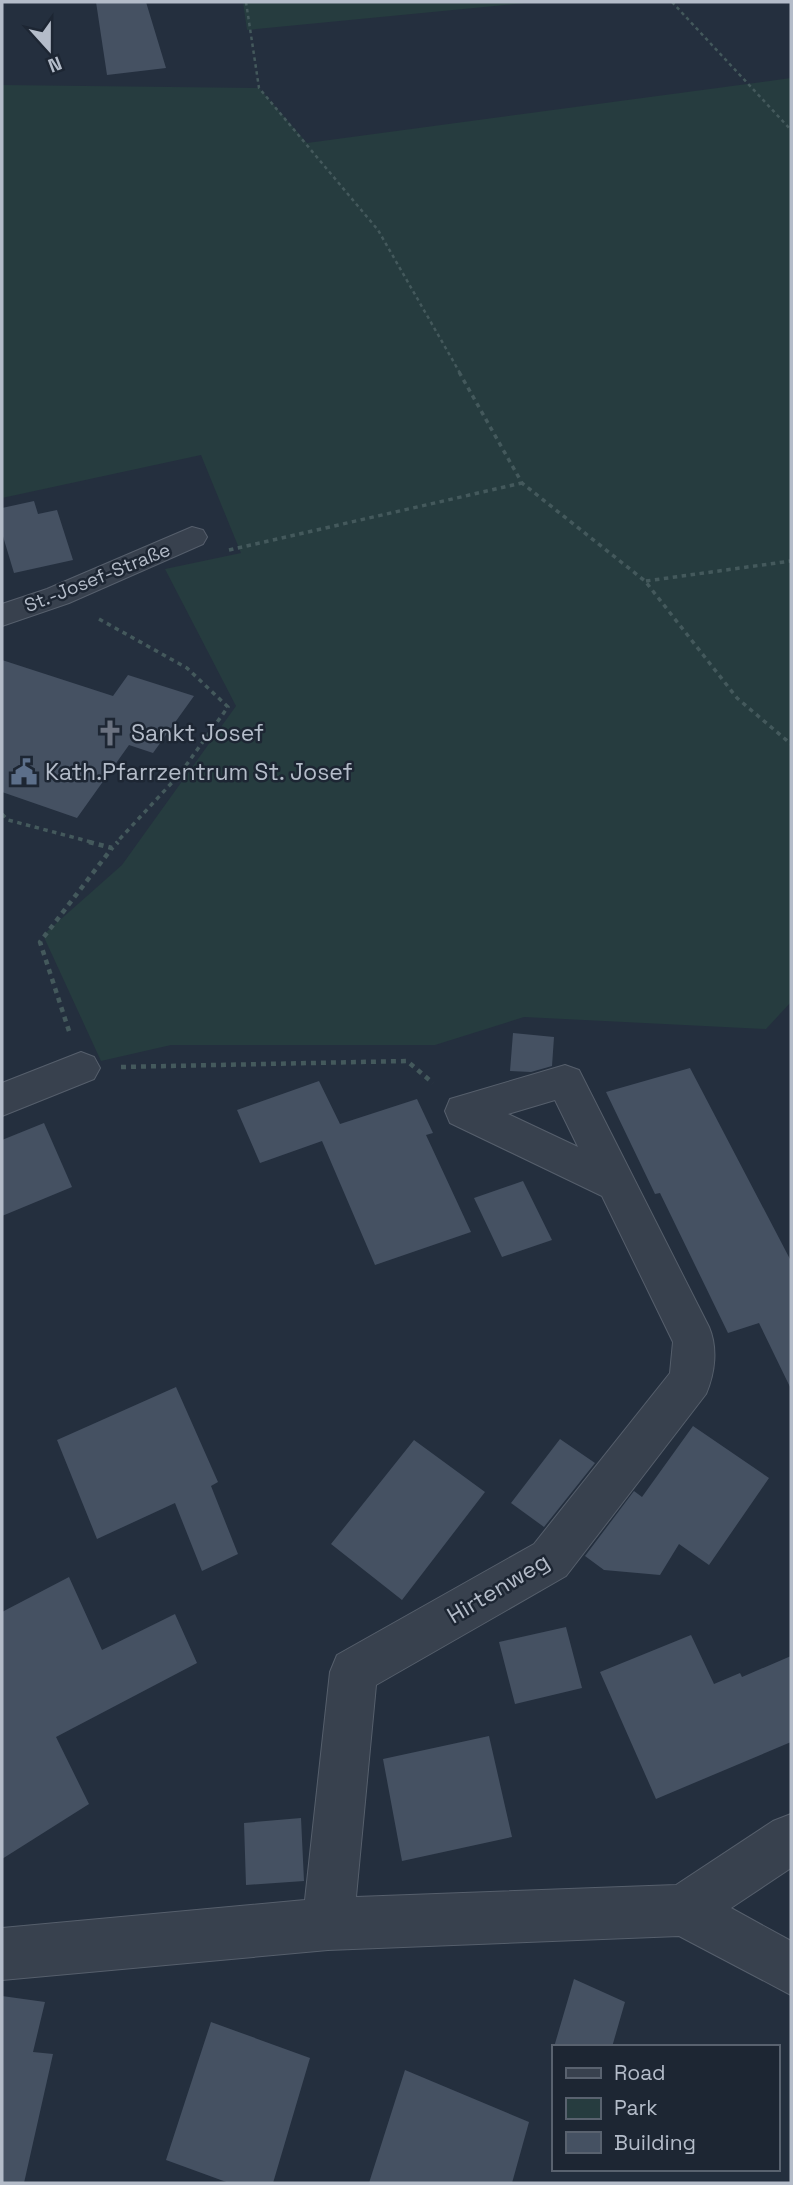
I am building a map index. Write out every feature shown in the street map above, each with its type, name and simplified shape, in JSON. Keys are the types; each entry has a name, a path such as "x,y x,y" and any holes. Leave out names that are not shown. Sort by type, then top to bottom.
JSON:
{"street":[{"name":"St.-Josef-Straße","path":"2,615 58,596 192,537"},
{"path":"2,1100 81,1068"},
{"name":"Hirtenweg","path":"328,1924 354,1672 550,1560 691,1380 694,1341 565,1081 464,1111"},
{"path":"464,1111 614,1183"},
{"path":"683,1910 791,1839"},
{"path":"2,1954 328,1924 683,1910 791,1969"}],"path":[{"path":"246,2 259,88 378,230 522,483 645,581 737,698 791,744"},
{"path":"672,2 791,130"},
{"path":"192,537 228,550 522,483"},
{"path":"645,581 791,561"},
{"path":"58,596 187,668 228,707 179,775 113,848 40,942 81,1068 407,1061 464,1111"},
{"path":"2,814 8,820 113,848"}],"green space":[{"path":"243,2 536,2 247,30"},
{"path":"791,78 791,1002 766,1029 524,1017 435,1045 171,1045 101,1061 43,935 122,865 236,706 165,569 241,553 201,455 2,498 2,85 259,88 307,143"}],"building":[{"path":"96,2 146,2 166,68 107,75"},
{"path":"34,501 38,514 57,510 73,560 14,573 2,533 2,508"},
{"path":"2,660 113,696 128,675 194,696 153,753 129,745 77,818 2,792"},
{"path":"513,1033 554,1037 552,1066 531,1072 510,1071"},
{"path":"690,1068 791,1261 791,1389 759,1323 728,1333 660,1193 655,1194 606,1092"},
{"path":"319,1081 340,1124 417,1099 433,1133 426,1135 471,1232 375,1265 322,1141 260,1163 237,1110"},
{"path":"44,1123 72,1187 2,1216 2,1140"},
{"path":"523,1181 552,1240 502,1257 474,1198"},
{"path":"176,1387 218,1482 211,1486 238,1554 202,1571 175,1503 97,1539 57,1440"},
{"path":"693,1426 769,1478 709,1565 679,1544 660,1575 604,1570 585,1556 634,1491 642,1497"},
{"path":"560,1439 595,1463 544,1527 511,1503"},
{"path":"414,1440 485,1492 402,1600 331,1544"},
{"path":"69,1577 102,1650 175,1614 197,1663 56,1737 89,1804 2,1859 2,1612"},
{"path":"566,1627 582,1688 515,1704 499,1642"},
{"path":"691,1635 714,1684 740,1673 742,1677 791,1656 791,1742 656,1799 600,1672"},
{"path":"489,1736 512,1837 402,1861 383,1759"},
{"path":"301,1818 304,1881 246,1885 244,1823"},
{"path":"574,1979 625,2002 613,2045 555,2045"},
{"path":"2,1996 45,2002 33,2052 53,2054 24,2183 2,2183"},
{"path":"211,2022 310,2058 273,2183 229,2183 166,2160"},
{"path":"405,2070 529,2122 512,2183 369,2183"}],"place":[{"name":"Sankt Josef","path":"110,733"},
{"name":"Kath.Pfarrzentrum St. Josef","path":"24,772"}]}
